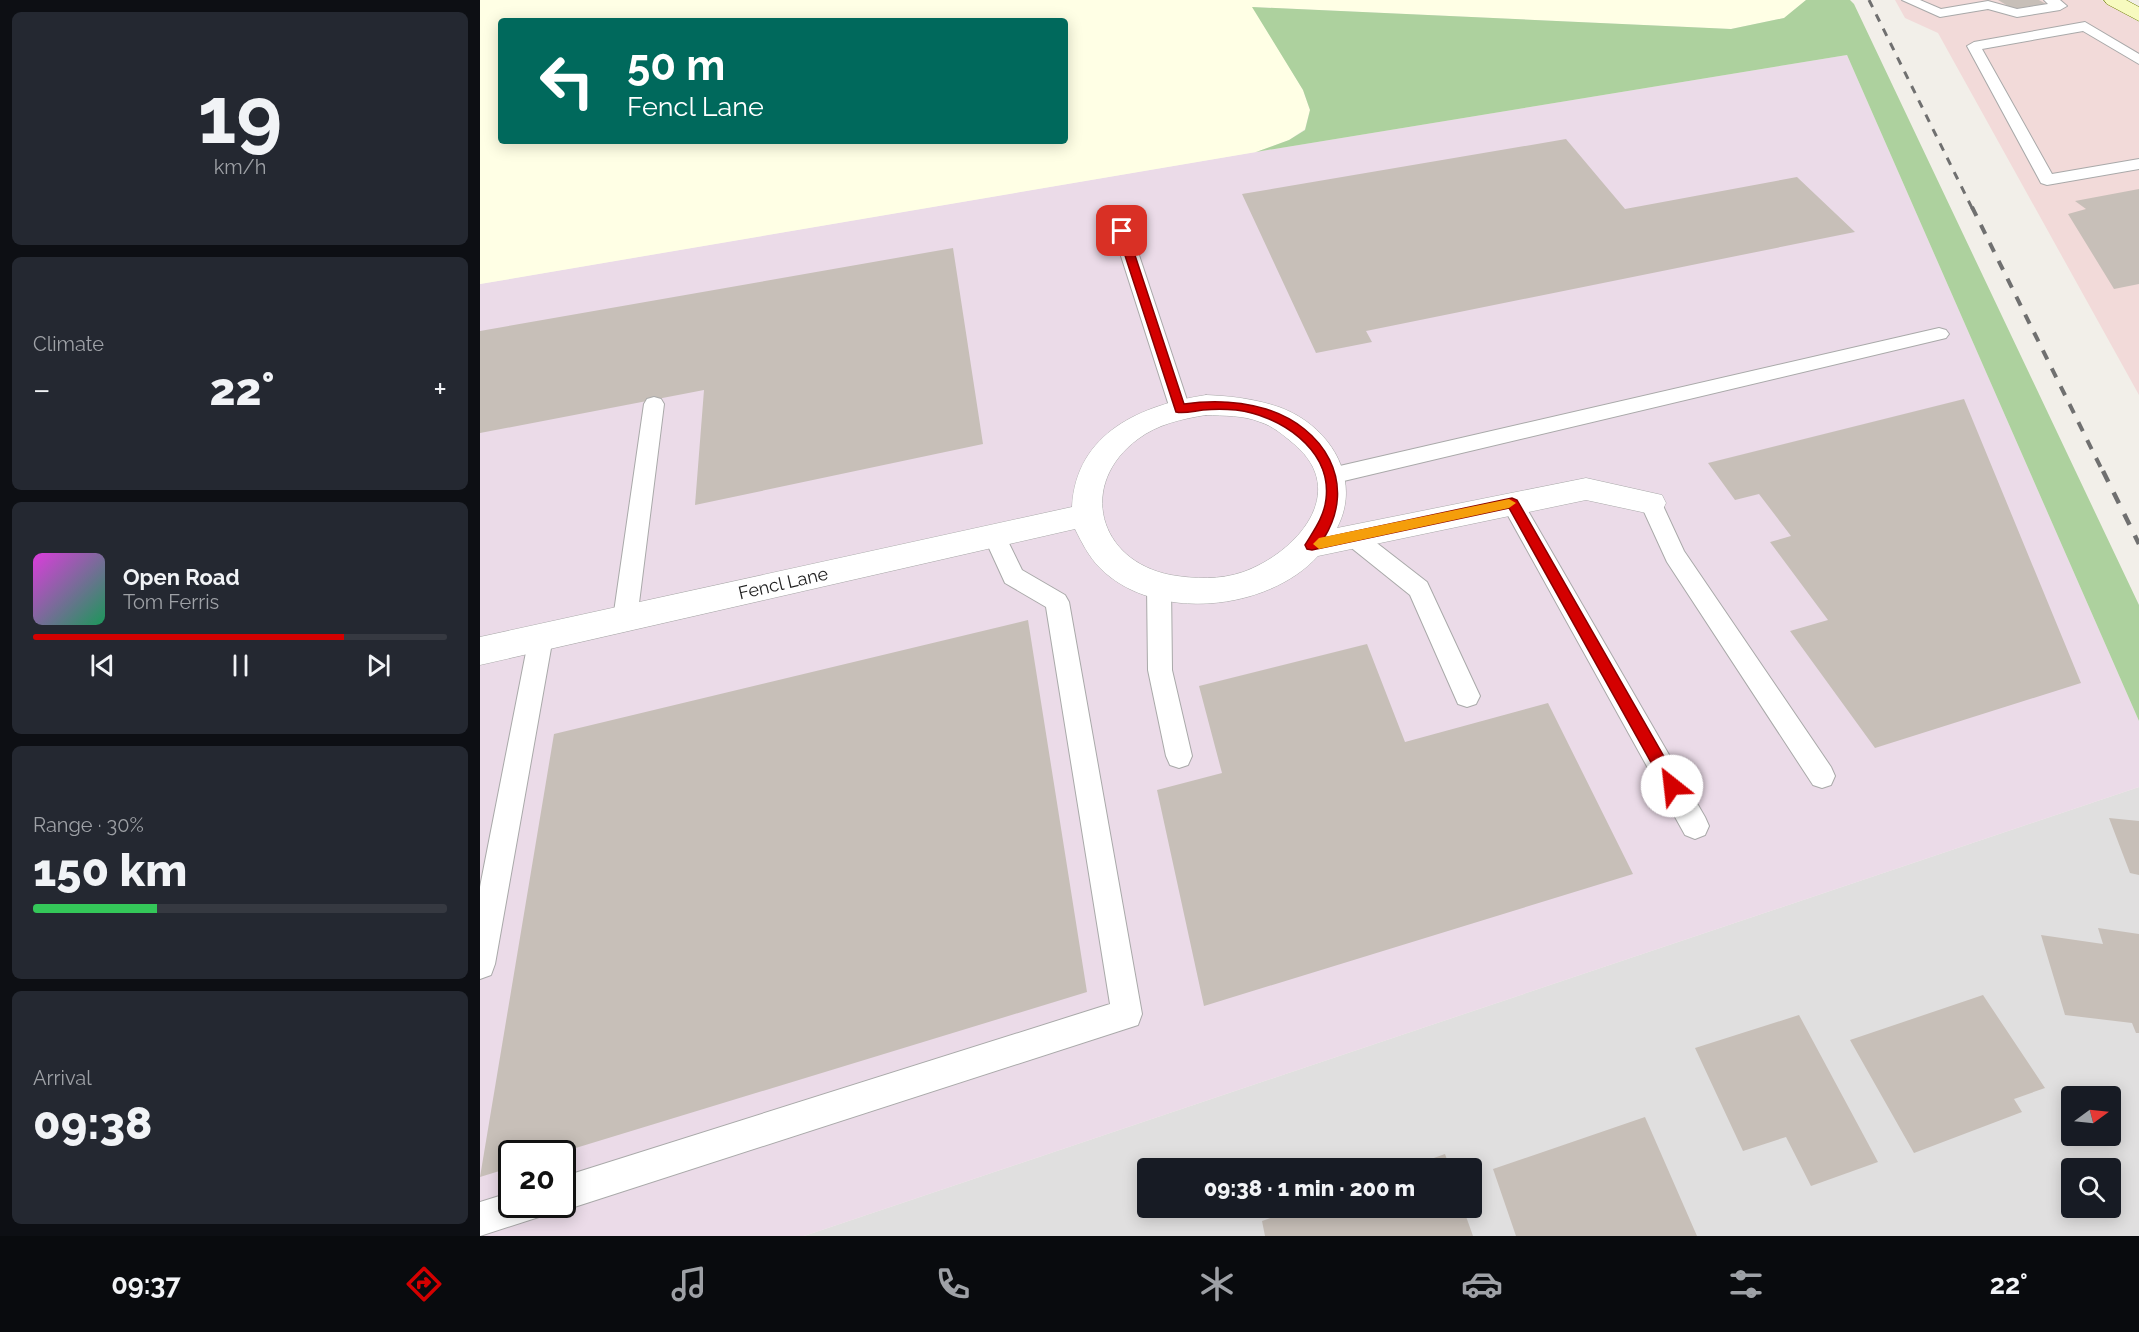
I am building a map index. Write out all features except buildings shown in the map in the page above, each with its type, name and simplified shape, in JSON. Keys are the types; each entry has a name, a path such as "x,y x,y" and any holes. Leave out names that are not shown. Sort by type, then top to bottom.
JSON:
{"main road":[{"path":"2114,0 2139,15"}],"street":[{"path":"1206,405 1236,406 1288,423 1308,438 1322,455 1331,476 1333,498 1327,522 1312,545 1292,564 1266,578 1230,589 1196,592 1159,586 1135,576 1111,559 1094,537 1087,515 1086,499 1092,475 1107,451 1127,432 1153,418 1180,409 1206,405"},
{"path":"1312,545 1586,489 1651,503"},
{"name":"Fencl Lane","path":"480,651 1087,515"}],"lane":[{"path":"1909,0 1940,13 1988,5 2017,13 2060,6 2051,0"},
{"path":"2139,60 2085,26 1974,46 2047,180 2139,164"},
{"path":"1122,231 1180,409"},
{"path":"1331,476 1939,334"},
{"path":"625,618 654,404"},
{"path":"1512,503 1695,826"},
{"path":"1651,503 1675,556 1822,776"},
{"path":"576,1190 1127,1014 1057,602 1013,576 994,535"},
{"path":"1352,536 1419,589 1467,696"},
{"path":"1159,586 1160,670 1179,756"},
{"path":"480,964 541,638"},
{"path":"480,1219 498,1214"}],"shaded area":[{"path":"480,0 1806,0 1784,18 1731,29 1253,7 1303,90 1310,110 1305,129 1289,140 1256,152 480,284"},
{"path":"1895,0 2101,0 2139,22 2139,395 1938,33 1905,18"},
{"path":"1847,55 2139,721 2139,787 804,1236 480,1236 480,284 1256,152"},
{"path":"2139,787 2139,1236 804,1236"}],"green space":[{"path":"1806,0 1850,0 1854,4 2139,605 2139,721 1847,55 1256,152 1289,140 1305,130 1310,110 1303,90 1252,7 1731,29 1784,18"}],"railway":[{"path":"1869,0 1972,208"},
{"path":"1972,207 2103,472"},
{"path":"2103,471 2139,544"}],"slow traffic":[{"path":"1319,544 1509,503"}],"route":[{"path":"1122,231 1180,409 1206,405 1236,406 1264,412 1288,423 1308,438 1322,455 1331,476 1333,498 1327,522 1312,545 1512,503 1672,786"}]}
